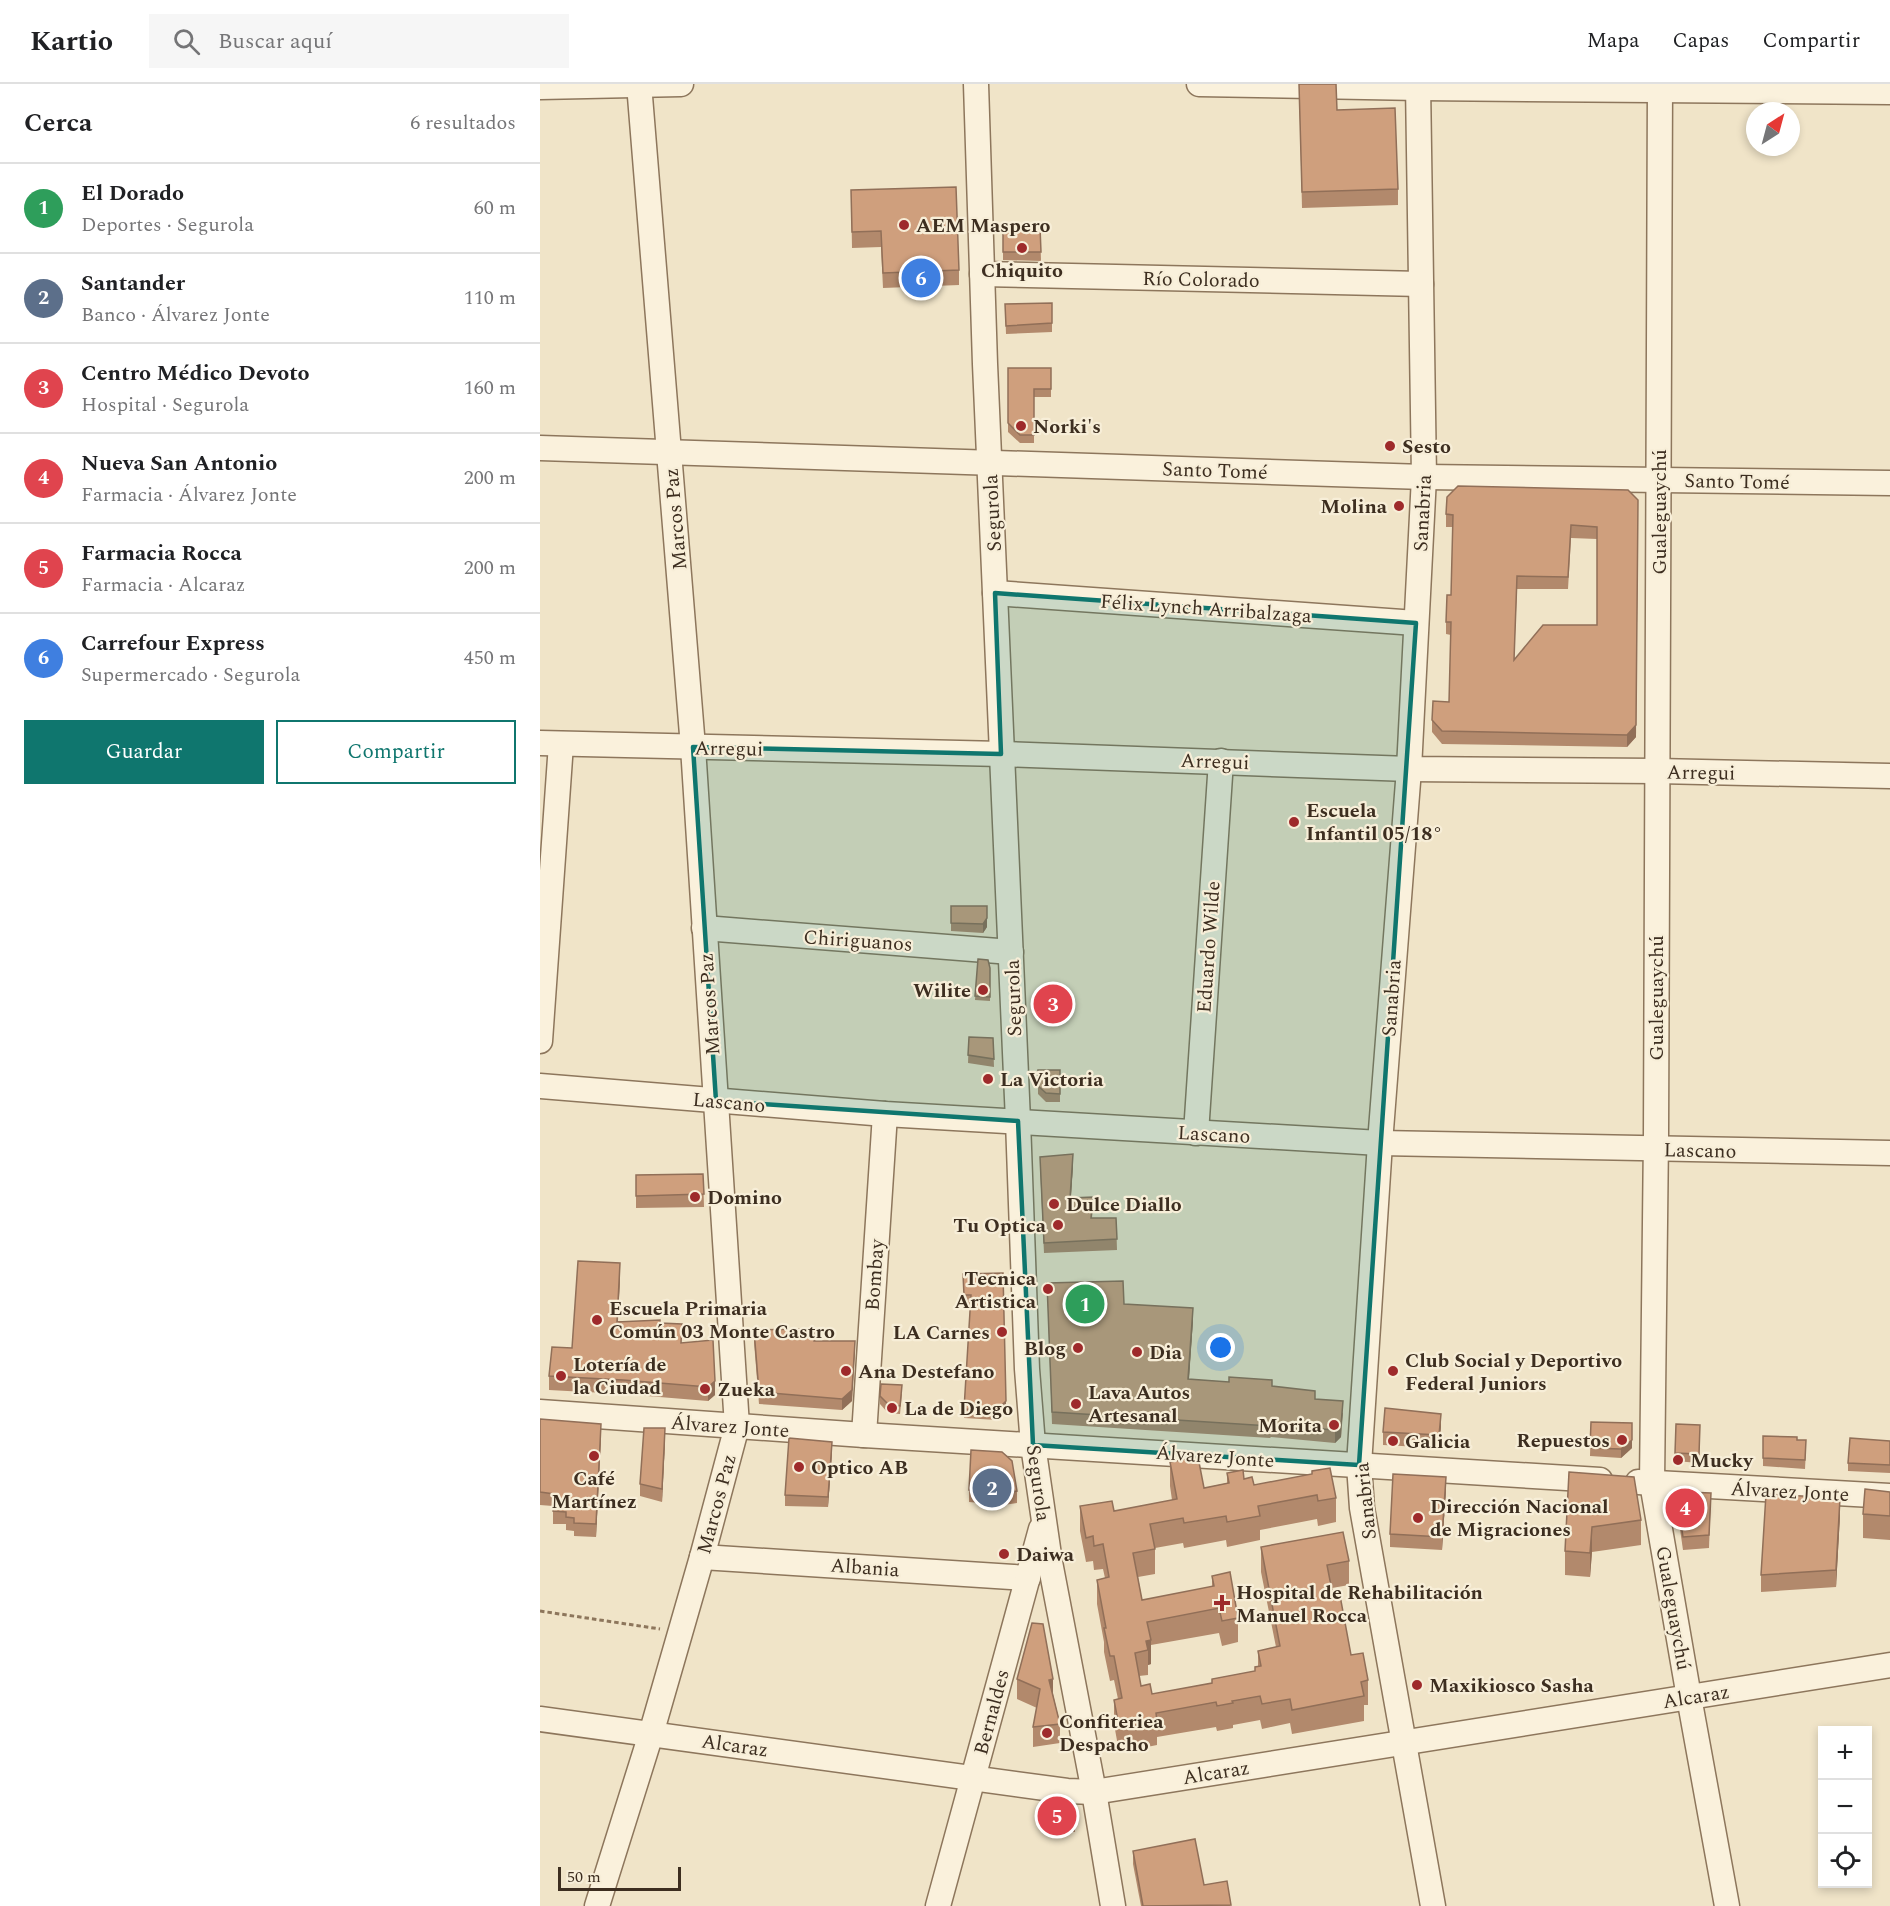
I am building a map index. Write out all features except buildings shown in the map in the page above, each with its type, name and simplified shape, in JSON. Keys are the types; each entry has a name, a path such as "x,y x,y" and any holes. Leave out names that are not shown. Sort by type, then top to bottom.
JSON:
{"street":[{"path":"540,87 681,84"},
{"name":"Segurola","path":"976,84 1026,1369 1033,1445 1060,1620 1094,1792 1113,1906"},
{"path":"1199,84 1660,87 1890,92"},
{"name":"Marcos Paz","path":"597,1906 651,1734 738,1426 693,747 639,85"},
{"name":"Sanabria","path":"1419,86 1424,477 1409,769 1380,1143 1359,1466 1362,1508 1433,1906"},
{"name":"Gualeguaychú","path":"1660,87 1656,1149 1652,1483 1727,1906"},
{"name":"Río Colorado","path":"982,274 1420,284"},
{"name":"Santo Tomé","path":"540,448 1424,477 1890,483"},
{"name":"Félix Lynch Arribalzaga","path":"995,593 1416,623"},
{"path":"540,1041 550,744"},
{"name":"Arregui","path":"550,744 1001,754 1409,769 1890,776"},
{"name":"Eduardo Wilde","path":"1196,1133 1221,761"},
{"name":"Chiriguanos","path":"704,928 1011,952"},
{"name":"Lascano","path":"540,1086 885,1114 1380,1143 1890,1153"},
{"name":"Bombay","path":"864,1435 885,1114"},
{"name":"Álvarez Jonte","path":"540,1412 1359,1466 1890,1496"},
{"name":"Bernaldes","path":"938,1906 1044,1517"},
{"name":"Albania","path":"702,1557 1028,1578"},
{"name":"Alcaraz","path":"540,1719 1067,1791 1094,1792 1890,1665"}],"path":[{"path":"540,1611 679,1632"}],"highlighted area":[{"path":"995,593 1416,623 1359,1465 1033,1445 1018,1121 716,1101 693,747 1001,754"}],"place":[{"name":"AEM Maspero","path":"904,225"},
{"name":"Chiquito","path":"1022,248"},
{"name":"Carrefour Express","path":"921,278"},
{"name":"Norki's","path":"1021,426"},
{"name":"Sesto","path":"1390,446"},
{"name":"Molina","path":"1399,506"},
{"name":"Escuela Infantil 05/18°","path":"1294,822"},
{"name":"Wilite","path":"983,990"},
{"name":"Centro Médico Devoto","path":"1053,1004"},
{"name":"La Victoria","path":"988,1079"},
{"name":"Domino","path":"695,1197"},
{"name":"Dulce Diallo","path":"1054,1204"},
{"name":"Tu Optica","path":"1058,1225"},
{"name":"Tecnica Artistica","path":"1048,1289"},
{"name":"El Dorado","path":"1085,1304"},
{"name":"Escuela Primaria Común 03 Monte Castro","path":"597,1320"},
{"name":"LA Carnes","path":"1002,1332"},
{"name":"Blog","path":"1078,1348"},
{"name":"Dia","path":"1137,1352"},
{"name":"Ana Destefano","path":"846,1371"},
{"name":"Club Social y Deportivo Federal Juniors","path":"1393,1371"},
{"name":"Lotería de la Ciudad","path":"561,1376"},
{"name":"Zueka","path":"705,1389"},
{"name":"Lava Autos Artesanal","path":"1076,1404"},
{"name":"La de Diego","path":"892,1408"},
{"name":"Morita","path":"1334,1425"},
{"name":"Repuestos","path":"1622,1440"},
{"name":"Galicia","path":"1393,1441"},
{"name":"Café Martínez","path":"594,1456"},
{"name":"Mucky","path":"1678,1460"},
{"name":"Optico AB","path":"799,1467"},
{"name":"Santander","path":"992,1488"},
{"name":"Nueva San Antonio","path":"1685,1508"},
{"name":"Dirección Nacional de Migraciones","path":"1418,1518"},
{"name":"Daiwa","path":"1004,1554"},
{"name":"Hospital de Rehabilitación Manuel Rocca","path":"1222,1603"},
{"name":"Maxikiosco Sasha","path":"1417,1685"},
{"name":"Confiteriea Despacho","path":"1047,1733"},
{"name":"Farmacia Rocca","path":"1057,1816"}]}
